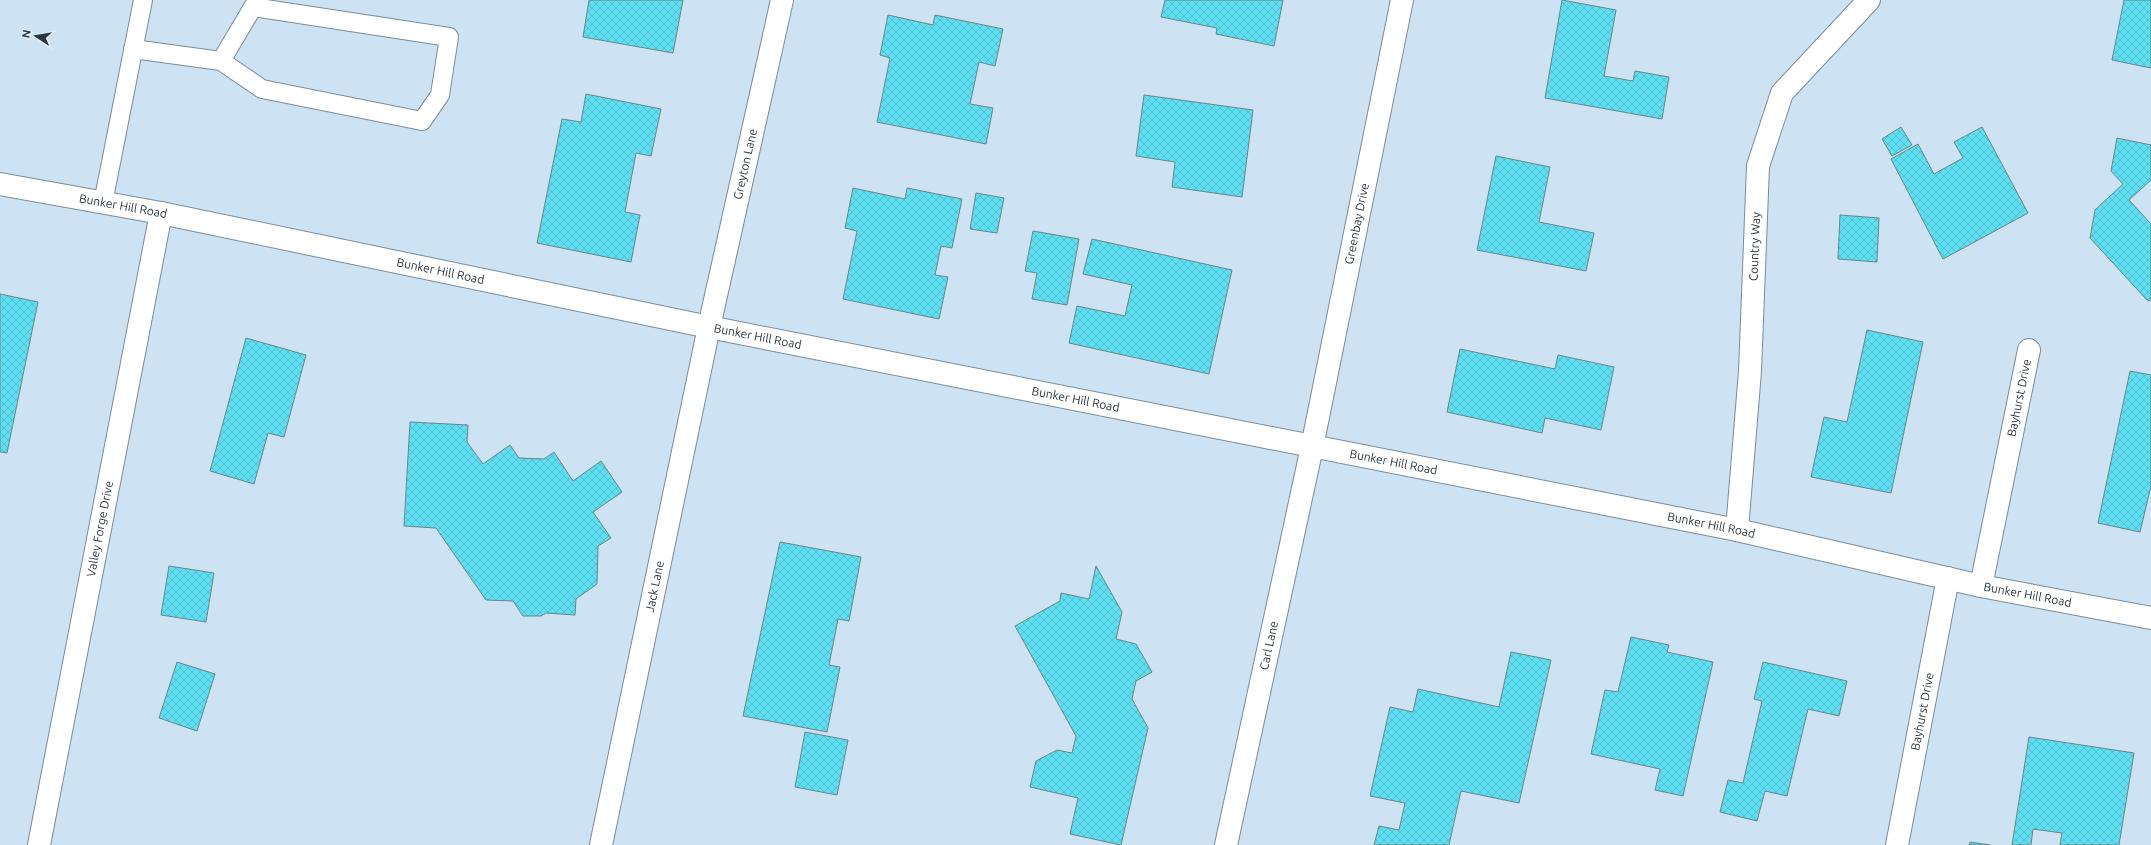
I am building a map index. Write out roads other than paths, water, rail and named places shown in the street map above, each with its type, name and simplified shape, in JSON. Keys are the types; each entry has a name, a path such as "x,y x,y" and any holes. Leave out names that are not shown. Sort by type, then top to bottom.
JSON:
{"street":[{"name":"Greyton Lane","path":"709,328 782,0"},
{"name":"Greenbay Drive","path":"1312,447 1402,0"},
{"name":"Country Way","path":"1737,530 1750,371 1758,166 1782,93 1869,0"},
{"name":"Bunker Hill Road","path":"0,184 161,214 709,328 1737,530 1982,586 2151,618"},
{"name":"Valley Forge Drive","path":"39,845 161,214"},
{"name":"Jack Lane","path":"601,845 709,328"},
{"name":"Bayhurst Drive","path":"1982,586 2029,350"},
{"name":"Carl Lane","path":"1226,845 1312,447"},
{"name":"Bayhurst Drive","path":"1897,845 1948,578"}],"lane":[{"path":"103,203 143,0"},
{"path":"134,49 220,61 262,90 422,120 440,94 449,37 253,6 220,61"}]}
